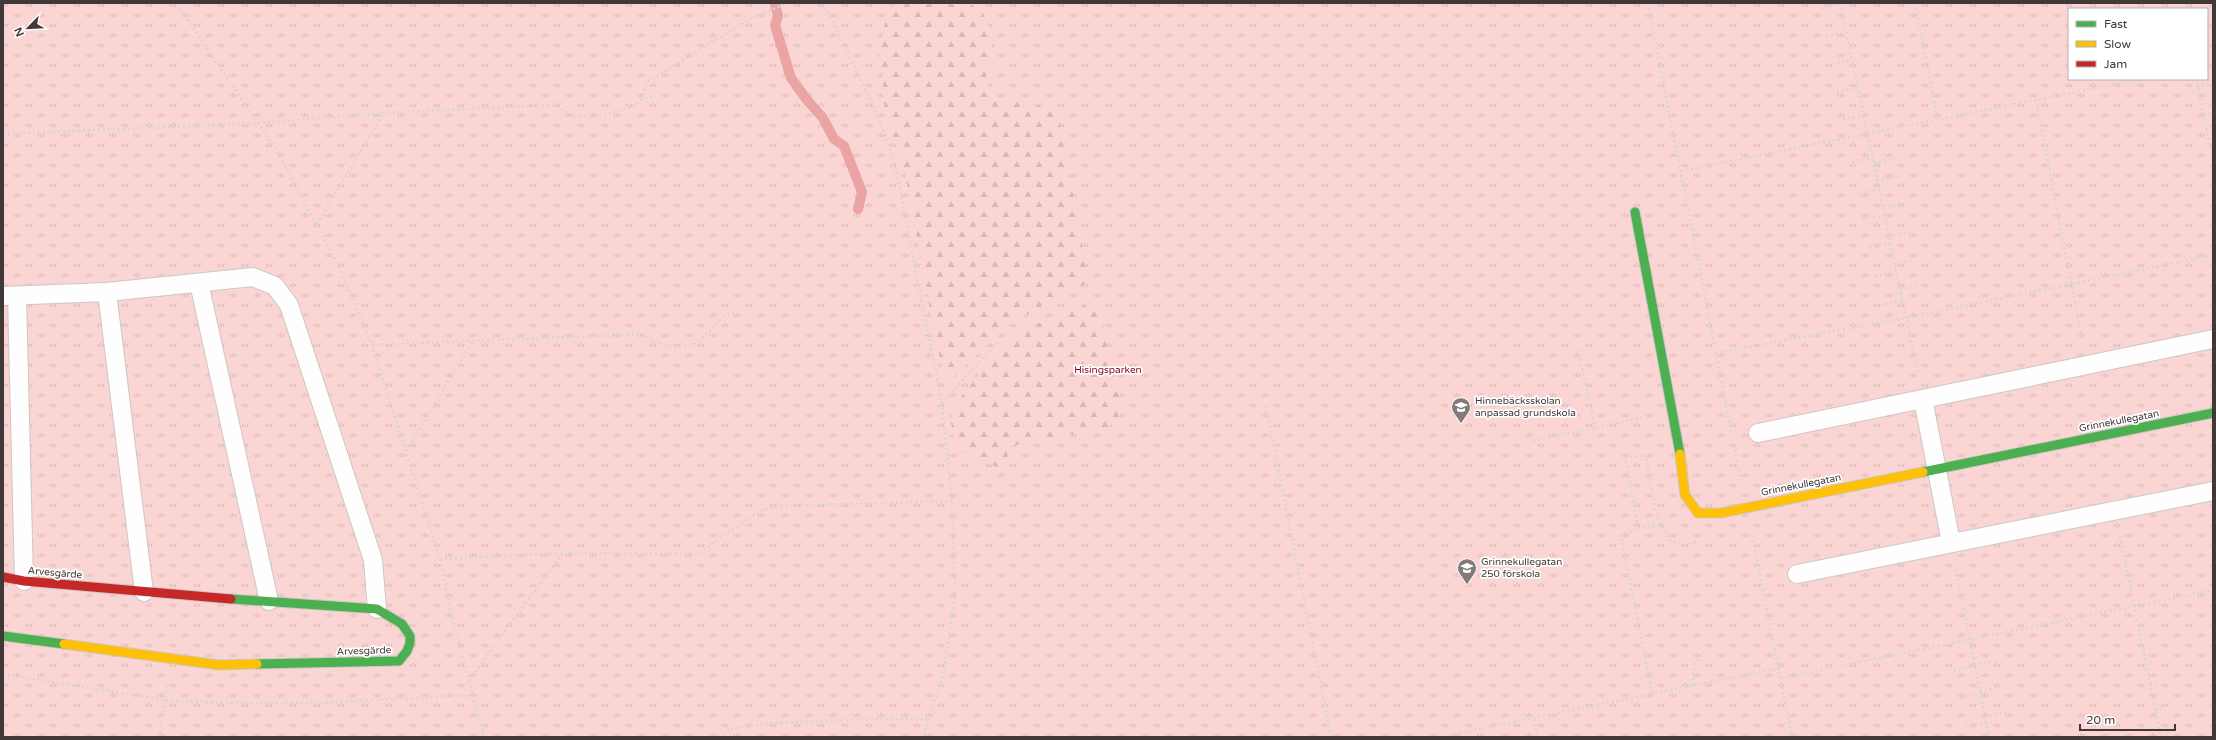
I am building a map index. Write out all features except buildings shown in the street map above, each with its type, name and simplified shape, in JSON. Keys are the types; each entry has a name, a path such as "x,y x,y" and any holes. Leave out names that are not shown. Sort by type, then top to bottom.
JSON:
{"street":[{"name":"Grinnekullegatan","path":"1635,212 1681,458 1683,492 1688,505 1698,513 1721,513 2213,413"},
{"name":"Arvesgärde","path":"3,577 24,581 144,592 377,609 400,621 407,628 411,637 408,651 399,661 219,665 3,636"}],"lane":[{"path":"24,581 10,296 107,292 253,277 275,286 289,305 373,560 377,609"},
{"path":"199,283 269,600"},
{"path":"107,292 144,592"},
{"path":"1758,433 2213,339"},
{"path":"1923,399 1951,542"},
{"path":"1797,574 1951,542 2213,491"}],"path":[{"path":"176,3 277,151 317,224 372,345 440,559 450,612 484,737"},
{"path":"641,100 646,82 656,78 689,55 770,9 789,3"},
{"path":"823,3 876,111 894,160 942,404 952,501 955,592 944,671 923,737"},
{"path":"1648,3 1715,353 1792,737"},
{"path":"1915,3 1938,120"},
{"path":"1820,8 1841,4 1923,399"},
{"path":"1826,36 1846,33"},
{"path":"1832,64 1852,60"},
{"path":"1681,171 2135,80"},
{"path":"2196,80 2213,161"},
{"path":"2197,87 2213,82"},
{"path":"1837,92 1858,88"},
{"path":"3,134 258,122 384,113 554,105 573,116 594,117 629,108 641,100 652,96"},
{"path":"2036,100 2056,202 2064,231 2087,365"},
{"path":"2203,114 2213,112"},
{"path":"317,224 384,113"},
{"path":"1843,119 1864,115"},
{"path":"2039,118 2043,116"},
{"path":"2209,142 2213,141"},
{"path":"1852,162 1873,158"},
{"path":"1874,163 1896,158"},
{"path":"1877,180 1900,176"},
{"path":"1858,194 1879,189"},
{"path":"1883,207 1905,203"},
{"path":"1863,219 1884,215"},
{"path":"1889,236 1910,232"},
{"path":"1869,247 1890,244"},
{"path":"1715,353 1906,318 2213,255"},
{"path":"1895,264 1915,260"},
{"path":"1875,276 1896,272"},
{"path":"1900,289 1920,285"},
{"path":"1880,305 1902,301"},
{"path":"372,345 641,334 661,345 689,346 700,341 722,316 736,311"},
{"path":"406,451 473,340"},
{"path":"942,404 998,341"},
{"path":"1578,349 1594,428"},
{"path":"1266,406 1331,737"},
{"path":"1533,441 1672,411"},
{"path":"1638,528 1625,458 1646,455 1660,525 1676,543 1686,544 1701,541"},
{"path":"440,559 563,553 698,554 754,514 779,506 805,503 952,501"},
{"path":"2115,511 2161,736 2167,734"},
{"path":"1652,693 1621,536 1638,528 1660,525"},
{"path":"1951,542 1989,737"},
{"path":"468,681 563,553"},
{"path":"1781,678 2213,590"},
{"path":"2139,627 2144,625"},
{"path":"1694,685 1692,675 1696,663 1705,650"},
{"path":"2144,655 2151,654"},
{"path":"159,737 165,700 169,659"},
{"path":"1954,671 1996,661"},
{"path":"1440,737 1779,668"},
{"path":"3,674 165,700 225,703 317,703 472,695"},
{"path":"2150,684 2157,682"},
{"path":"1960,698 2001,687"},
{"path":"2156,710 2162,708"},
{"path":"1985,717 2006,712"},
{"path":"719,737 731,728 776,723 871,718 928,719"},
{"path":"1534,719 1537,737"},
{"path":"1965,726 1986,722"}],"green space":[{"name":"Hisingsparken","path":"3,3 2213,3 2213,737 3,737"},
{"path":"900,3 969,3 982,11 993,36 995,61 986,75 992,98 1057,109 1086,264 1087,278 1085,284 1012,322 946,384 935,337 902,157 885,117 880,49 888,8"},
{"path":"1093,302 1097,305 1101,315 1121,407 1118,420 1107,427 1007,447 1009,476 1006,471 956,450 951,422 952,408 999,350 1021,333 1041,322"}],"waterway":[{"path":"775,3 778,16 775,25 791,78 807,100 823,118 834,139 844,146 862,192 858,209"}],"traffic: fast":[{"path":"1635,212 1680,454"},
{"path":"1923,472 2213,413"},
{"path":"231,599 377,609 402,624 410,636 410,643 407,651 399,661 257,664"},
{"path":"3,636 64,644"}],"traffic: slow":[{"path":"1680,454 1685,495 1698,513 1721,513 1923,472"},
{"path":"64,644 219,665 257,664"}],"traffic: jam":[{"path":"3,577 24,581 231,599"}],"place":[{"name":"Hinnebäcksskolan anpassad grundskola","path":"1461,424"},
{"name":"Grinnekullegatan 250 förskola","path":"1467,585"}]}
